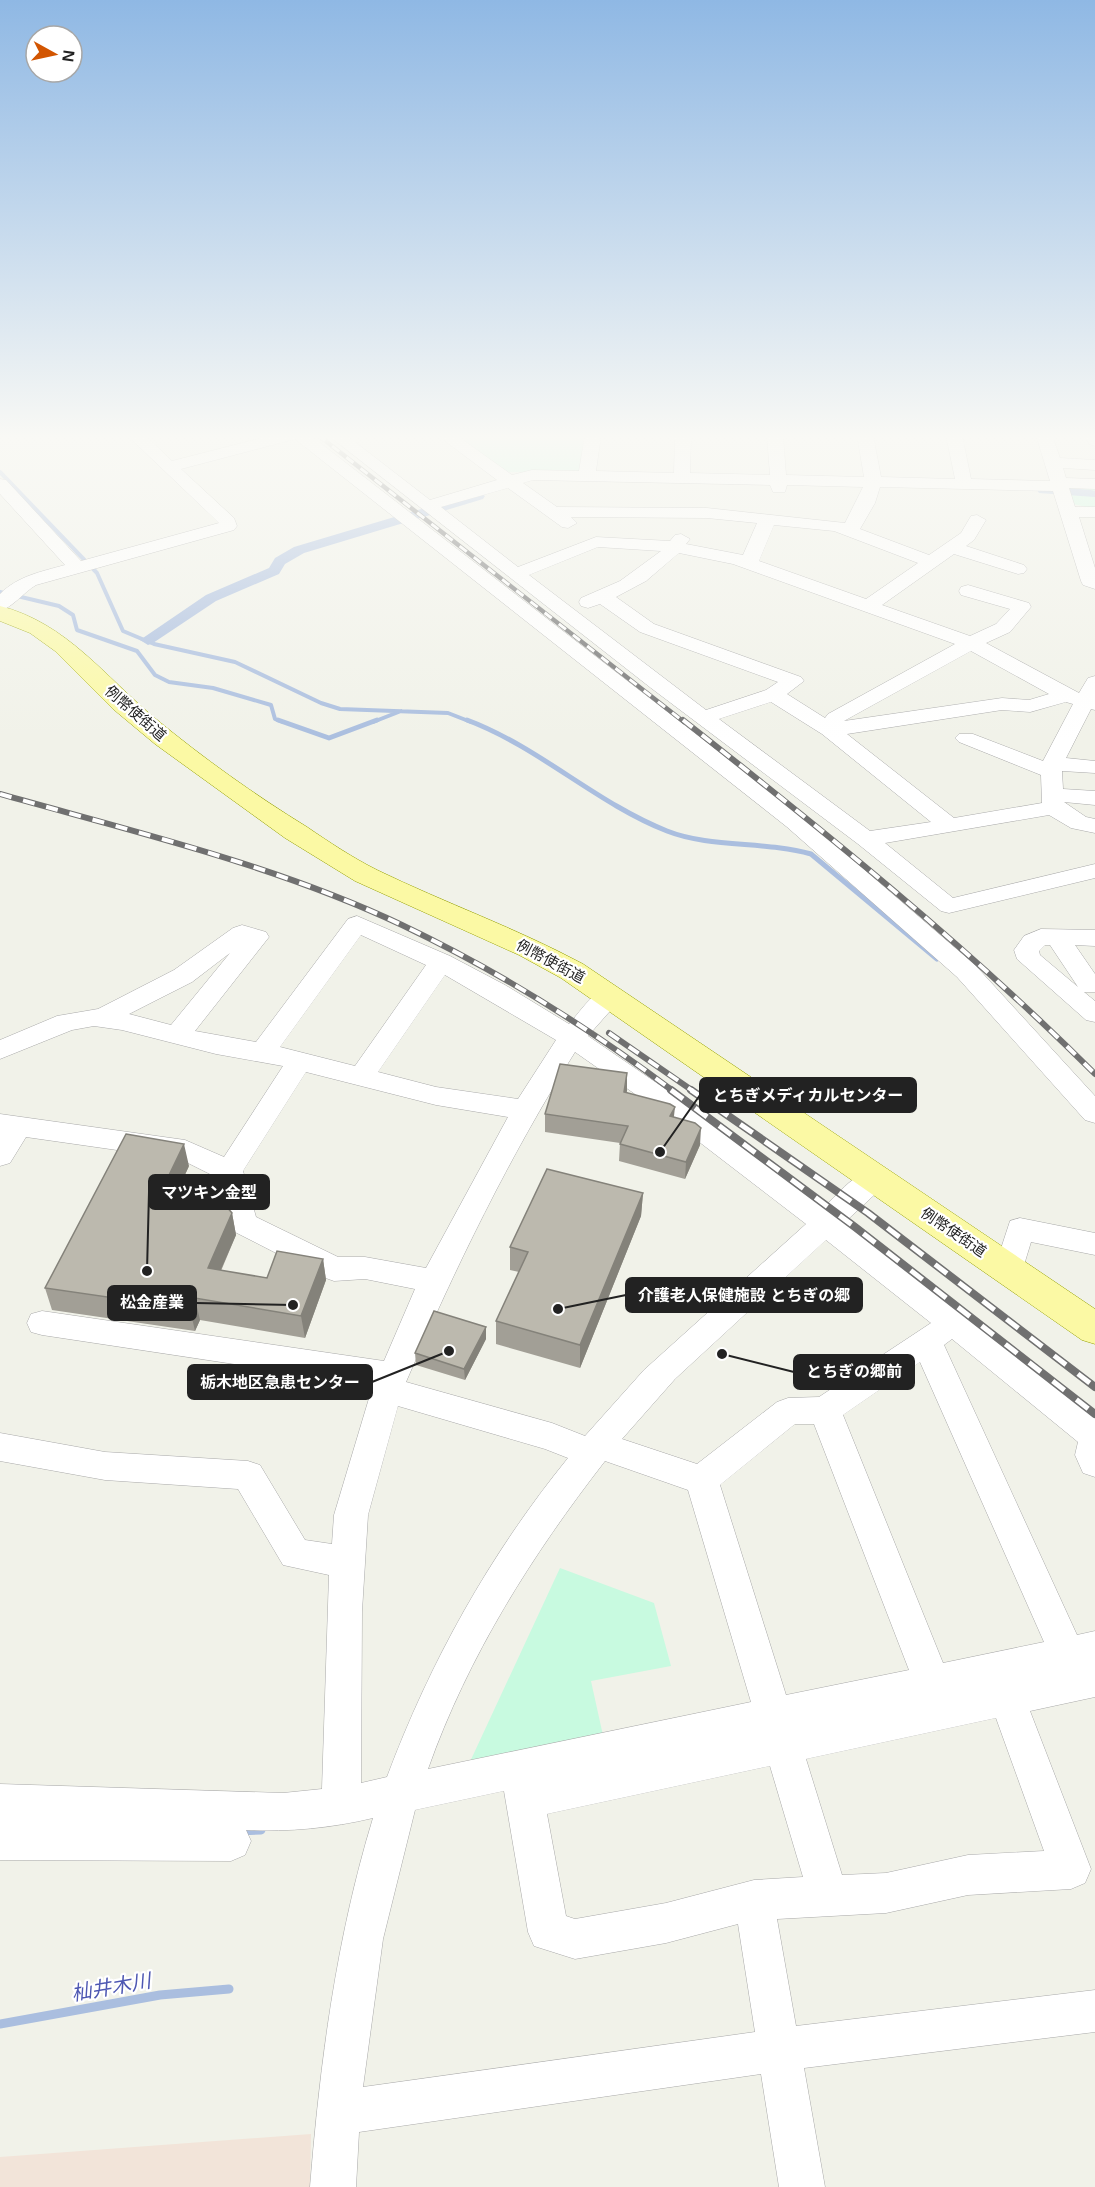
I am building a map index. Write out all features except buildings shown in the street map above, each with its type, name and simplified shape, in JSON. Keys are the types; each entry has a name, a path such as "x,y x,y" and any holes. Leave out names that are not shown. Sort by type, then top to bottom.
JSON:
{"main road":[{"name":"例幣使街道","path":"0,613 38,628 63,646 122,704 164,739 295,832 365,875 530,948 572,971 1095,1329"}],"street":[{"path":"49,537 76,567"},
{"path":"0,605 21,585 76,567 187,537"},
{"path":"433,537 795,822 966,971 1095,1113"},
{"path":"468,537 703,718 866,839 949,906 1095,871"},
{"path":"589,537 596,542"},
{"path":"564,610 603,597 658,564 675,548 683,537"},
{"path":"749,563 760,537"},
{"path":"866,537 901,552 931,561"},
{"path":"868,606 966,537"},
{"path":"1076,537 1090,581 1095,583"},
{"path":"516,574 596,542 675,548 749,563 971,643 1066,695"},
{"path":"951,547 1018,569"},
{"path":"829,730 835,718 1002,628 1022,607 968,591"},
{"path":"603,597 647,628 794,681 773,694 703,718"},
{"path":"773,694 829,730 949,825"},
{"path":"829,730 1002,704 1030,706 1066,695 1092,696 1052,768 1053,802 1079,823 1095,826"},
{"path":"966,738 1052,768 1095,767"},
{"path":"866,839 949,825 1053,802 1095,798"},
{"path":"263,1052 357,924 441,962 497,992 714,1137 825,1223 940,1332 1095,1437 1091,1455 1095,1463"},
{"path":"101,1018 183,976 242,933 257,937 177,1035"},
{"path":"1095,938 1041,937 1033,941 1026,950 1029,959 1095,1014"},
{"path":"1057,937 1090,985"},
{"path":"361,1077 441,962"},
{"path":"341,1806 347,1562 351,1515 389,1382 434,1281 525,1110 570,1039 609,996"},
{"path":"0,1050 66,1022 101,1018 263,1052 298,1063 436,1096 525,1110"},
{"path":"298,1063 229,1171 243,1223 334,1269 365,1268 434,1281"},
{"path":"0,1156 9,1126 185,1150 229,1171"},
{"path":"333,2187 338,2113 351,2002 373,1892 401,1792 436,1705 492,1595 540,1519 595,1448 649,1385 875,1178"},
{"path":"1009,1270 1020,1229 1095,1244"},
{"path":"42,1323 389,1382 552,1437 632,1458 702,1480"},
{"path":"702,1480 788,1411 825,1410 940,1332"},
{"path":"0,1803 283,1812 341,1806 401,1792 522,1783 1002,1683 1082,1651 940,1332"},
{"path":"825,1410 932,1682"},
{"path":"0,1447 105,1466 248,1475 295,1554 347,1562"},
{"path":"702,1480 829,1897"},
{"path":"778,1729 932,1682 1002,1683 1095,1680"},
{"path":"522,1783 548,1932 575,1939 666,1923 754,1900 886,1893 968,1875 1071,1869 1002,1683"},
{"path":"0,1840 231,1841"},
{"path":"754,1900 802,2187"},
{"path":"338,2113 779,2050 1095,2011"}],"shaded area":[{"path":"311,2134 310,2187 0,2187 0,2157"}],"green space":[{"path":"560,1568 654,1603 671,1666 591,1681 604,1740 468,1766"}],"waterway":[{"path":"62,537 97,573 123,631 154,644 235,662 321,703 340,709 400,711"},
{"path":"148,640 211,598 274,571 280,561 299,550 342,537"},
{"path":"0,592 59,606 73,615 77,630 137,651 155,675 169,682 213,688 271,705 275,719 283,722"},
{"path":"373,722 400,711"},
{"path":"400,711 448,713 471,722"},
{"path":"278,720 329,738 377,720"},
{"path":"467,720 519,745 616,806 667,831 701,840 775,847 811,854 937,959"},
{"path":"238,1831 261,1830"},
{"name":"杣井木川","path":"0,2024 160,1995 229,1989"}],"railway":[{"path":"448,537 684,722"},
{"path":"683,720 842,847 946,935 997,980 1095,1074"},
{"path":"0,794 255,867 354,904 402,925 473,961 542,1001 673,1091"},
{"path":"609,1033 693,1091"},
{"path":"671,1090 855,1227 1095,1414"},
{"path":"691,1090 868,1213 1095,1387"}],"place":[{"name":"とちぎメディカルセンター","path":"660,1152"},
{"name":"マツキン金型","path":"147,1271"},
{"name":"松金産業","path":"293,1305"},
{"name":"介護老人保健施設 とちぎの郷","path":"558,1309"},
{"name":"栃木地区急患センター","path":"449,1351"},
{"name":"とちぎの郷前","path":"722,1354"}]}
